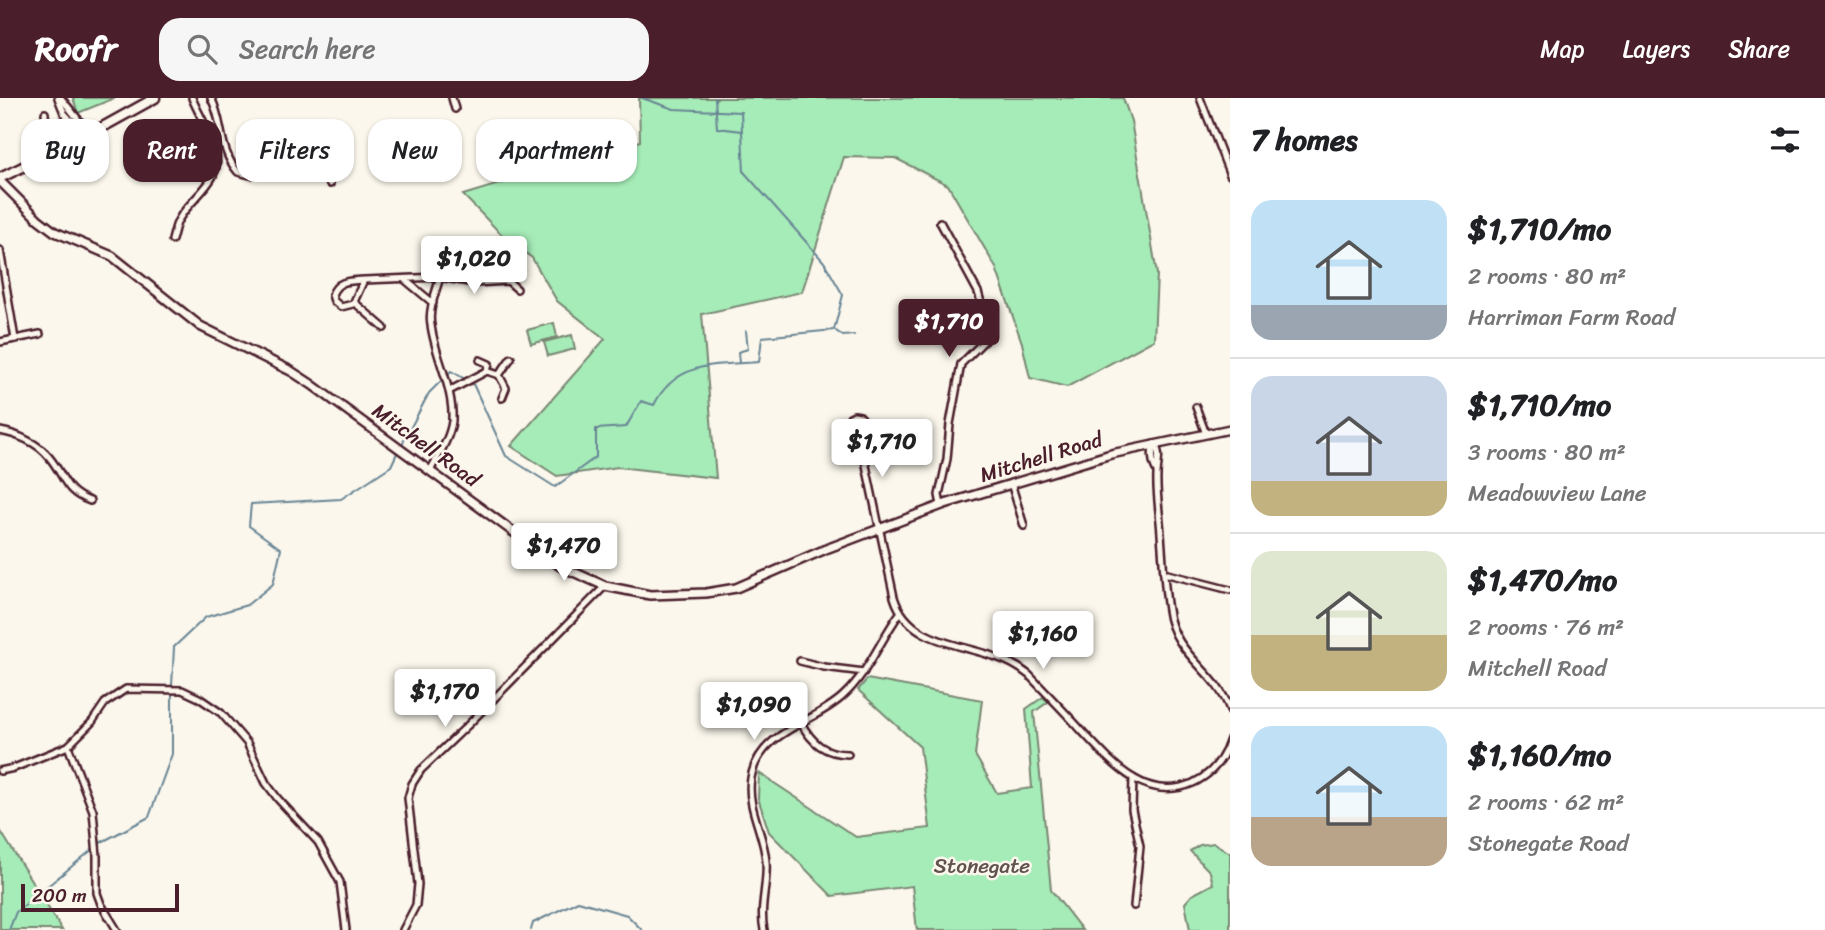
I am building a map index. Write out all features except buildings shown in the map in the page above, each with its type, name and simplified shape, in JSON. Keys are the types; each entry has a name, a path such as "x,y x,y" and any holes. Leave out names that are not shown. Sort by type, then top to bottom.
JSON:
{"main road":[{"path":"109,123 155,98"},
{"path":"0,179 21,169"}],"street":[{"path":"59,98 75,119"},
{"path":"172,240 179,219 208,185 216,171 218,158 191,98"},
{"path":"211,98 219,111 220,134 225,149 238,172 250,175 301,156 314,161 330,184"},
{"path":"452,98 455,109"},
{"path":"1200,98 1228,161 1230,176"},
{"path":"44,113 45,119"},
{"name":"Mitchell Road","path":"0,179 46,226 113,256 200,326 291,371 546,557 581,577 629,592 650,594 725,591 941,505 1065,467 1154,444 1230,429"},
{"path":"940,222 978,292 989,329 986,340 961,364 939,495 941,505"},
{"path":"0,250 15,339"},
{"path":"430,471 444,445 452,422 449,391 430,323 440,277"},
{"path":"364,280 354,302 347,307 339,306 333,298 333,291 342,282 364,280 440,277 475,283 508,281 517,289"},
{"path":"404,279 433,303"},
{"path":"354,302 384,328"},
{"path":"0,342 40,334"},
{"path":"499,375 511,358"},
{"path":"480,360 489,364 487,371"},
{"path":"449,391 487,371 499,375 506,388 502,398"},
{"path":"1196,407 1206,434"},
{"path":"0,431 14,433 38,447 48,455 67,486 81,498 90,501"},
{"path":"860,437 894,597 900,613 913,626 927,636 1015,665 1029,675 1118,769 1158,788 1188,785 1207,774 1218,764 1230,739"},
{"path":"1154,444 1153,466 1157,471 1168,615 1176,638 1194,663 1224,694 1230,710"},
{"path":"1011,483 1024,526"},
{"path":"1164,573 1230,590"},
{"path":"403,930 416,905 418,884 408,798 412,785 421,770 604,586"},
{"path":"764,930 762,909 767,863 751,799 751,780 756,762 768,745 780,735 829,708 852,687 900,613"},
{"path":"800,661 864,672"},
{"path":"0,771 68,746 92,722 104,703 126,689 182,691 199,698 221,713 247,743 278,799 318,842 340,882 346,930"},
{"path":"801,723 818,746 833,753 848,754"},
{"path":"68,746 93,811 97,893 117,930"},
{"path":"1133,778 1132,810 1140,846 1134,906"}],"green space":[{"path":"73,98 115,98 78,113"},
{"path":"639,98 1123,98 1131,121 1157,274 1154,340 1067,387 1030,378 1022,343 996,268 948,185 895,158 844,157 802,292 702,314 716,478 618,467 557,476 511,446 605,339 557,301 532,258 503,236 463,195 506,182 637,182 637,142 640,141"},
{"path":"554,323 557,337 531,344 527,330"},
{"path":"572,335 575,349 548,356 544,342"},
{"name":"Stonegate","path":"867,679 982,700 975,755 997,793 1032,788 1026,709 1043,697 1048,702 1034,712 1051,890 1082,930 917,930 912,886 832,896 769,832 758,798 759,773 856,837 930,828 920,747 858,690"},
{"path":"0,830 62,930 0,930"},
{"path":"1214,843 1230,853 1230,930 1190,930 1185,903 1192,895 1213,884 1210,872 1190,851 1200,845"}],"waterway":[{"path":"473,384 506,456 555,487 596,457 596,429 626,427 641,401 654,405 663,391 686,373 713,365 759,362 762,337 834,330 843,295 824,262 744,172 741,112 674,109 642,98"},
{"path":"715,98 717,128 742,131"},
{"path":"739,363 738,352 748,349 746,331"},
{"path":"836,331 843,336 854,335"},
{"path":"448,374 451,371 465,379"},
{"path":"402,444 429,393 441,381"},
{"path":"172,686 174,647 206,617 247,605 273,584 281,549 249,526 251,504 341,499 391,466 397,453"},
{"path":"100,843 149,817 172,754 172,695"},
{"path":"9,930 16,912 93,849"},
{"path":"531,930 533,923 578,901 627,915 642,930"}]}
